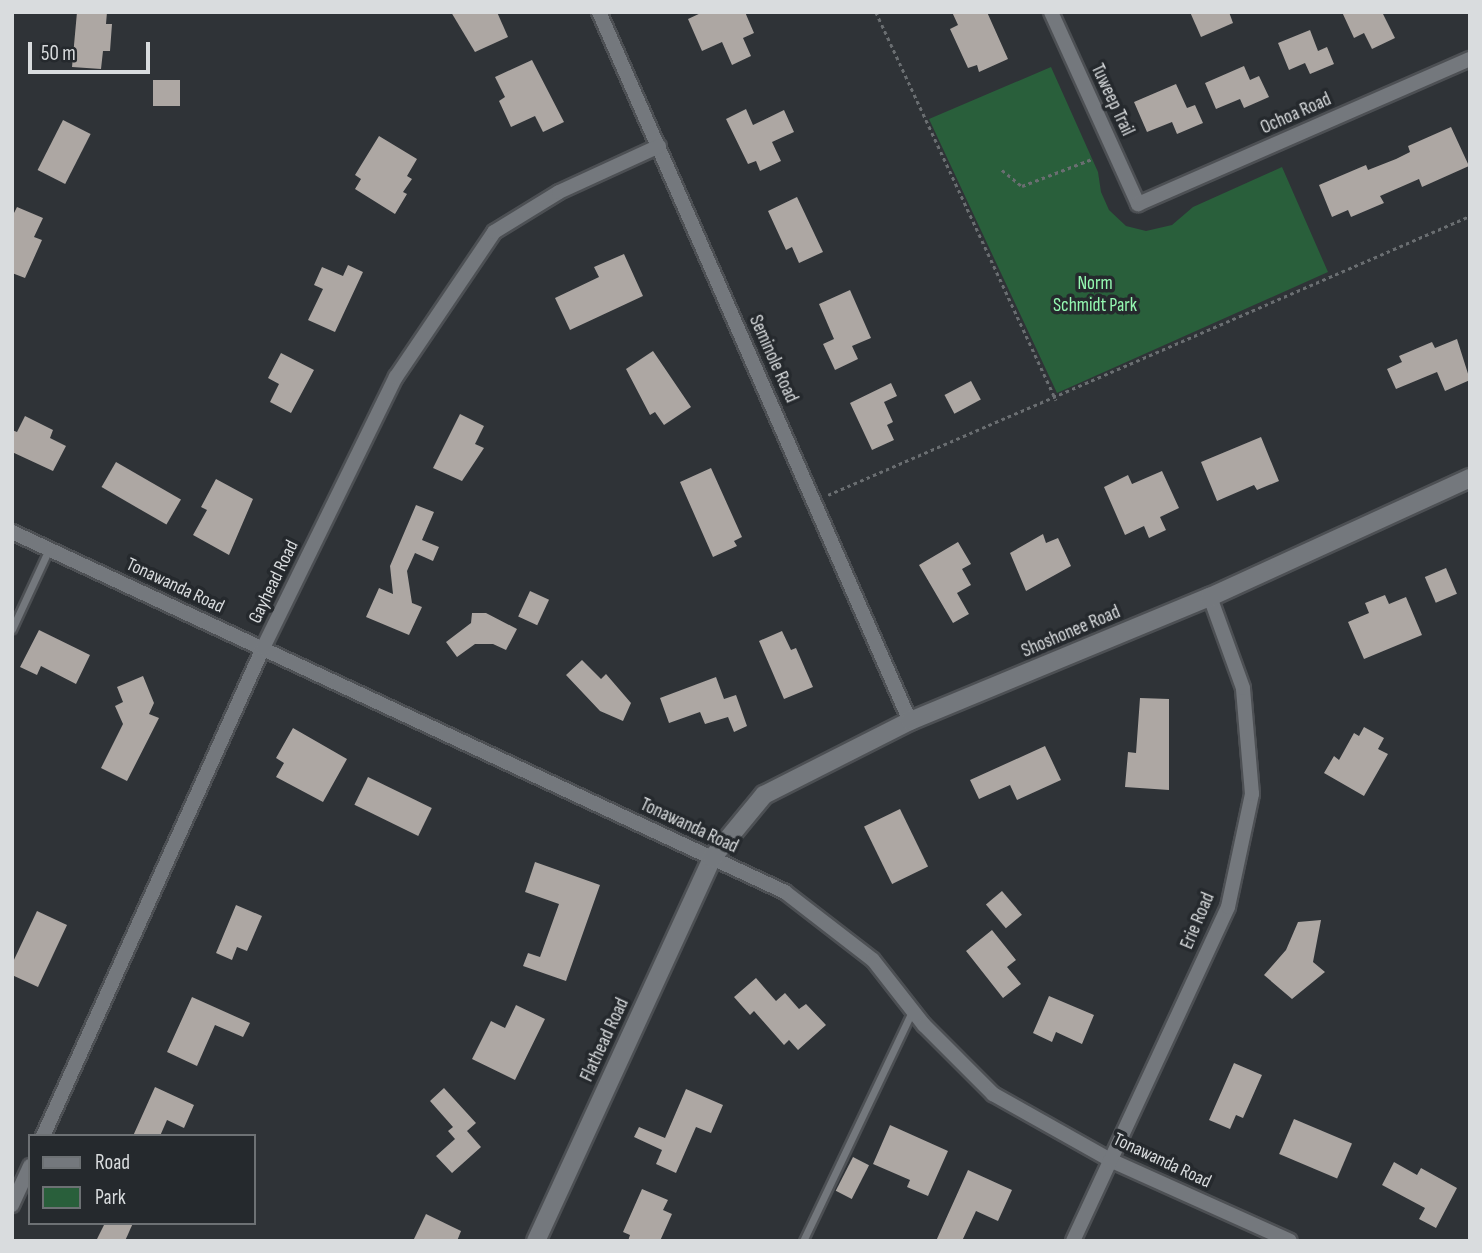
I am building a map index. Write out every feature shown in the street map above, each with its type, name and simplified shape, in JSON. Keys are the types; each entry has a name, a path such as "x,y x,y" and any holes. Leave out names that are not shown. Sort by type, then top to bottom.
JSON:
{"street":[{"name":"Seminole Road","path":"599,12 910,721"},
{"name":"Tuweep Trail","path":"1051,12 1138,204"},
{"name":"Ochoa Road","path":"1138,204 1470,59"},
{"name":"Gayhead Road","path":"44,1134 263,648 396,377 494,232 559,192 659,146"},
{"name":"Shoshonee Road","path":"712,858 764,795 910,721 1210,597 1470,478"},
{"name":"Tonawanda Road","path":"12,532 785,892 873,960 912,1011 993,1094 1110,1160 1290,1241"},
{"name":"Erie Road","path":"1073,1241 1228,907 1252,794 1243,688 1210,597"},
{"name":"Flathead Road","path":"536,1241 712,858"},
{"path":"12,1205 28,1170"}],"lane":[{"path":"12,629 49,549"},
{"path":"803,1241 912,1011"}],"path":[{"path":"876,12 1056,400"},
{"path":"1002,170 1022,186 1092,159"},
{"path":"814,501 1056,400 1470,216"}],"green space":[{"name":"Norm Schmidt Park","path":"1051,67 1098,172 1101,192 1109,210 1126,226 1146,231 1172,225 1193,207 1282,167 1328,272 1057,393 929,119"}],"building":[{"path":"77,12 107,12 106,24 112,24 110,51 103,51 101,69 72,67"},
{"path":"451,12 497,12 508,37 475,52"},
{"path":"703,12 745,12 754,33 743,38 751,56 732,65 722,42 702,51 688,19"},
{"path":"952,12 987,12 1008,59 979,72 977,65 968,68 950,29 958,25"},
{"path":"1190,12 1229,12 1233,23 1201,37"},
{"path":"1342,12 1382,12 1395,38 1372,49 1364,33 1354,38"},
{"path":"1310,30 1318,51 1327,47 1334,64 1310,74 1305,63 1289,70 1278,43"},
{"path":"532,60 564,122 543,132 535,116 511,127 499,101 505,97 495,77"},
{"path":"1244,66 1250,80 1259,76 1269,97 1244,108 1240,99 1216,109 1205,83"},
{"path":"153,80 180,80 180,106 153,106"},
{"path":"1176,84 1187,108 1195,105 1203,123 1177,134 1172,122 1147,132 1134,102"},
{"path":"746,109 753,125 784,110 794,132 772,142 781,161 760,171 756,161 748,164 726,119"},
{"path":"63,120 91,134 65,184 38,170"},
{"path":"1451,127 1469,166 1422,187 1419,179 1380,196 1384,203 1351,217 1348,210 1332,217 1319,185 1366,165 1368,170 1396,159 1410,152 1408,146"},
{"path":"379,136 417,159 407,176 412,179 403,192 407,194 395,214 355,189 361,179 355,175"},
{"path":"797,197 823,252 799,263 792,247 786,250 768,211"},
{"path":"17,207 43,218 34,237 42,240 25,278 12,273 12,217"},
{"path":"624,254 643,296 570,330 555,298 599,277 594,267"},
{"path":"348,265 363,272 335,332 308,320 323,289 314,285 322,267 343,276"},
{"path":"850,290 871,338 852,346 858,359 835,370 823,344 834,339 819,304"},
{"path":"1457,339 1470,380 1445,391 1437,372 1396,389 1387,369 1402,362 1399,356 1432,342 1435,348"},
{"path":"653,351 691,407 664,425 655,412 650,415 626,369"},
{"path":"281,353 314,370 291,413 270,402 279,384 268,378"},
{"path":"971,381 981,400 954,414 945,395"},
{"path":"891,383 897,396 884,402 893,422 887,425 894,440 872,450 850,403"},
{"path":"460,414 484,426 475,444 484,448 462,481 433,468"},
{"path":"25,416 53,430 50,438 66,446 53,471 12,452 12,430 17,432"},
{"path":"1261,437 1279,481 1257,490 1254,485 1217,501 1201,462"},
{"path":"116,462 181,500 166,525 102,487"},
{"path":"711,468 742,537 734,541 737,546 713,557 680,482"},
{"path":"1162,471 1179,508 1160,517 1166,530 1149,538 1144,526 1125,535 1104,487 1128,475 1132,484"},
{"path":"216,479 253,499 229,555 193,535 207,510 201,507"},
{"path":"416,505 434,512 422,540 439,547 433,561 415,553 407,571 412,603 422,607 409,635 366,617 379,588 393,594 390,566"},
{"path":"1043,534 1046,543 1058,538 1071,566 1026,591 1010,553"},
{"path":"958,542 971,564 962,569 971,585 957,593 969,614 953,623 919,565"},
{"path":"1446,568 1457,594 1436,603 1425,577"},
{"path":"530,591 549,600 537,625 518,616"},
{"path":"1385,595 1389,604 1406,597 1422,635 1364,659 1348,622 1369,613 1365,603"},
{"path":"472,613 486,613 517,629 506,650 493,644 475,644 457,657 446,642 471,623"},
{"path":"39,630 90,655 76,684 41,666 37,675 20,667"},
{"path":"782,631 791,650 796,648 813,687 784,699 759,641"},
{"path":"582,660 601,679 606,674 631,703 623,721 600,711 566,675"},
{"path":"143,676 154,703 149,714 159,718 127,781 101,768 123,724 115,706 123,702 117,687"},
{"path":"716,677 724,699 736,695 747,726 734,732 728,717 705,724 700,712 669,723 660,698"},
{"path":"1140,698 1169,699 1169,790 1125,787 1128,752 1136,753"},
{"path":"1364,727 1384,738 1378,749 1388,754 1364,796 1324,773 1334,756 1339,760 1354,733 1359,736"},
{"path":"293,728 347,759 323,802 276,777 284,763 276,758"},
{"path":"1045,746 1061,780 1017,800 1010,785 979,799 970,780"},
{"path":"368,777 432,808 418,836 354,805"},
{"path":"900,809 928,867 892,884 864,827"},
{"path":"535,862 600,885 566,981 523,966 528,953 540,957 559,904 525,892"},
{"path":"1002,891 1022,915 1006,928 986,904"},
{"path":"236,905 262,916 247,951 237,947 232,960 216,953"},
{"path":"37,911 67,925 38,987 12,975 12,964"},
{"path":"1321,920 1313,962 1325,972 1292,999 1264,975 1286,950 1298,922"},
{"path":"992,930 1016,960 1007,967 1021,984 1003,998 966,951"},
{"path":"756,978 776,1001 785,993 799,1009 806,1004 826,1025 798,1050 789,1040 784,1045 754,1011 750,1015 734,997"},
{"path":"1049,996 1094,1015 1082,1044 1056,1032 1052,1042 1033,1033"},
{"path":"192,997 250,1023 243,1037 215,1025 197,1066 167,1052"},
{"path":"516,1005 545,1019 515,1080 472,1059 491,1021 505,1028"},
{"path":"1234,1063 1262,1075 1243,1118 1236,1115 1230,1129 1209,1120"},
{"path":"155,1087 194,1105 184,1128 167,1120 161,1134 134,1134"},
{"path":"444,1088 476,1123 467,1131 481,1147 452,1173 436,1156 455,1139 448,1131 453,1127 430,1101"},
{"path":"686,1089 723,1105 711,1133 696,1127 676,1173 656,1164 662,1150 634,1137 639,1127 665,1138"},
{"path":"1294,1119 1352,1144 1337,1179 1279,1154"},
{"path":"890,1125 948,1151 928,1196 907,1187 910,1180 873,1164"},
{"path":"853,1157 869,1165 852,1199 836,1191"},
{"path":"1394,1162 1417,1175 1421,1168 1457,1188 1436,1228 1419,1219 1425,1208 1382,1185"},
{"path":"968,1170 1012,1190 998,1221 976,1211 962,1241 936,1241"},
{"path":"642,1189 668,1200 663,1210 672,1214 660,1241 628,1241 630,1235 623,1232"},
{"path":"426,1214 461,1231 457,1241 413,1241"},
{"path":"104,1225 132,1225 125,1241 96,1241"}]}
